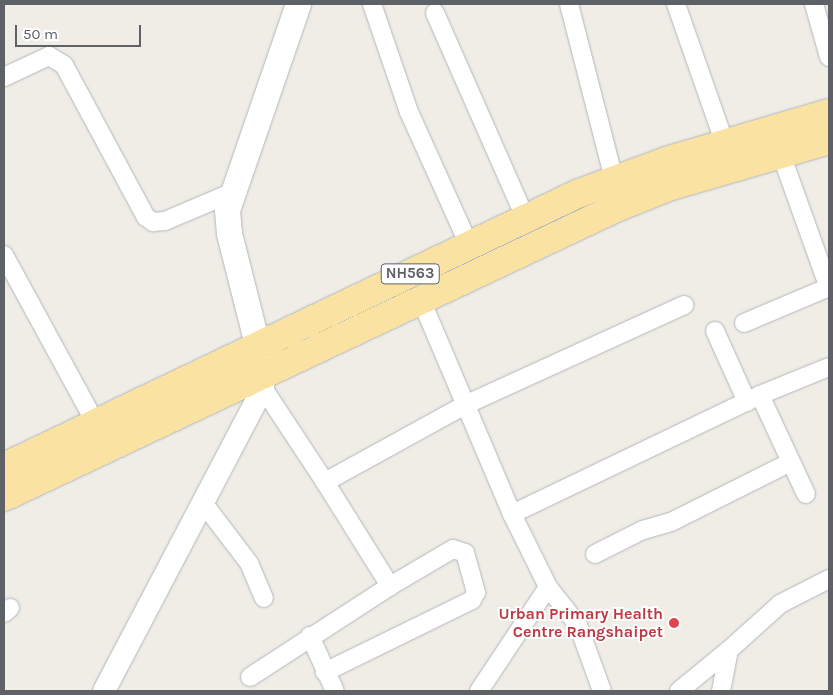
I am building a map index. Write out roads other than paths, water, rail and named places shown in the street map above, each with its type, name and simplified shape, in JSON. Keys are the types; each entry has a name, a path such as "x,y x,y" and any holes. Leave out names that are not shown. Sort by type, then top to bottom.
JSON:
{"highway":[{"name":"NH563","path":"4,467 95,422 258,348 525,217 614,179 829,113"},
{"name":"NH563","path":"4,497 262,383 422,302 616,208 670,186 829,140"}],"main road":[{"path":"262,383 258,348 229,233 227,210 231,193 298,4"}],"street":[{"path":"372,4 409,112 469,245"},
{"path":"569,4 614,179"},
{"path":"676,4 725,144"},
{"path":"814,4 829,57"},
{"path":"435,14 525,217"},
{"path":"4,77 49,56 64,65 146,217 153,222 165,221 231,193"},
{"path":"744,323 828,288 780,154"},
{"path":"4,256 95,422"},
{"path":"422,302 512,514 548,587 578,625 602,691"},
{"path":"325,482 465,405 684,306"},
{"path":"715,330 791,462 806,494"},
{"path":"512,514 754,398 829,367"},
{"path":"262,383 390,586"},
{"path":"104,691 204,504 262,383"},
{"path":"595,554 643,530 671,522 791,462"},
{"path":"204,504 239,548 257,578 264,598"},
{"path":"250,677 310,636 453,549 465,553 476,592 472,600 325,672"},
{"path":"680,691 780,604 829,579"},
{"path":"479,691 548,587"},
{"path":"310,636 335,691"},
{"path":"720,691 729,650"}],"place":[{"name":"Urban Primary Health Centre Rangshaipet","path":"674,623"}]}
